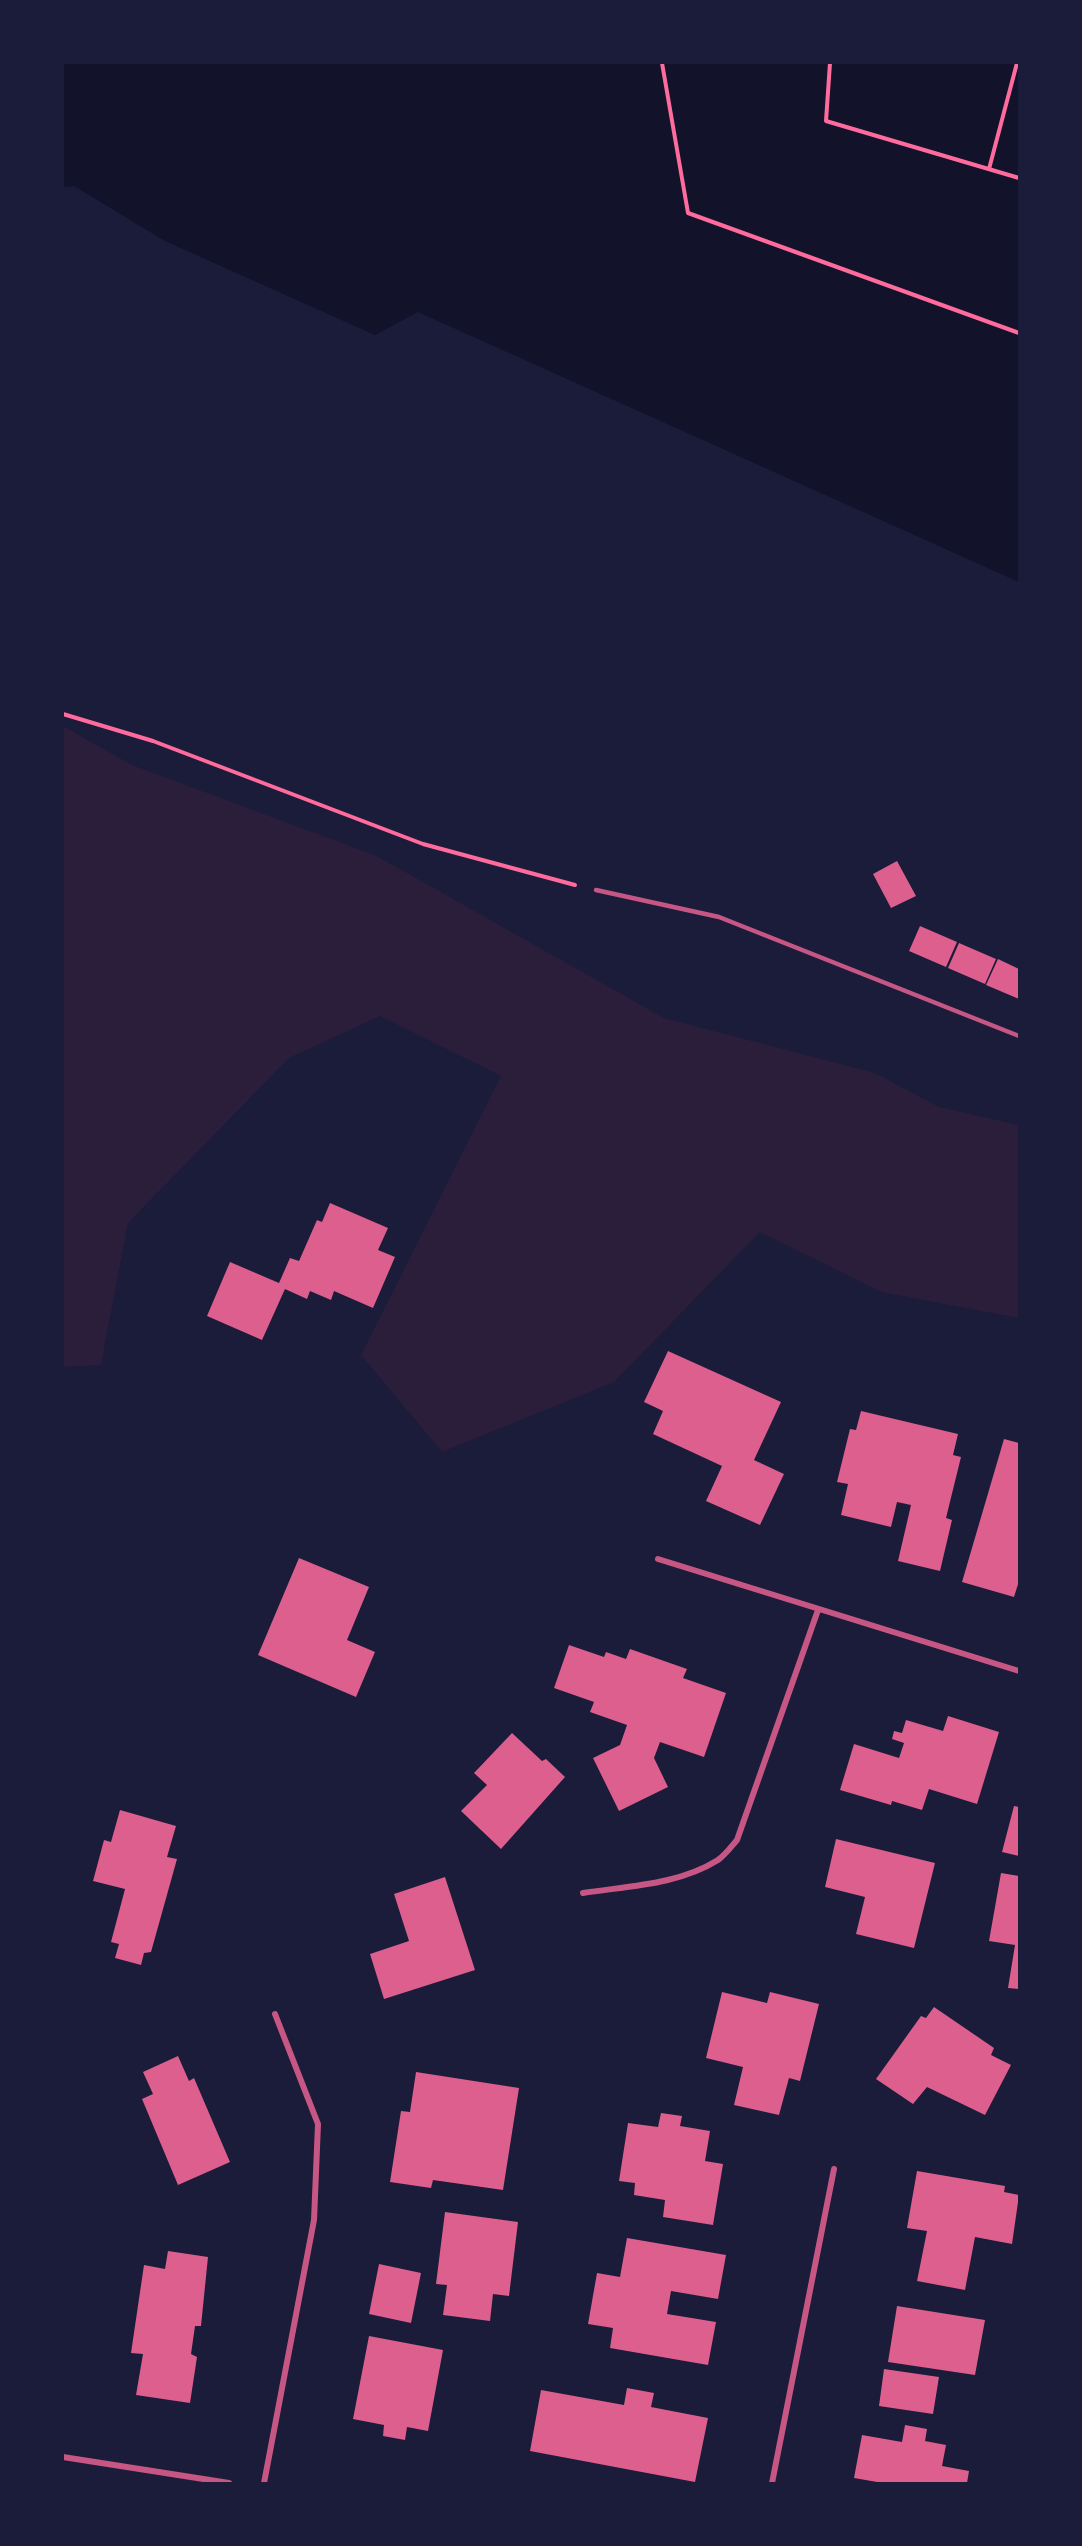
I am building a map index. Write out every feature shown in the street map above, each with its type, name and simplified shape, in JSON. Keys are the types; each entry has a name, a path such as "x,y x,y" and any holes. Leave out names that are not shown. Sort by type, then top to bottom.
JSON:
{"street":[{"path":"658,1559 1019,1671"},
{"path":"583,1893 666,1881 720,1859 737,1840 818,1610"},
{"path":"264,2483 314,2220 318,2124 275,2014"},
{"path":"772,2483 834,2169"},
{"path":"63,2457 229,2483"}],"lane":[{"path":"596,890 719,917 1019,1036"}],"path":[{"path":"662,63 688,213 1019,333"},
{"path":"830,63 826,121 1019,178"},
{"path":"989,169 1017,63"},
{"path":"63,714 153,741 423,844 596,890"}],"shaded area":[{"path":"63,63 1019,63 1019,582 418,312 375,335 165,241 74,186 63,187"},
{"path":"63,726 132,765 377,856 664,1018 875,1073 939,1107 1019,1125 1019,1318 881,1292 760,1232 614,1382 442,1452 361,1355 501,1076 380,1016 289,1058 128,1223 101,1365 63,1367"}],"building":[{"path":"897,861 916,896 891,908 873,874"},
{"path":"920,926 957,942 946,967 909,951"},
{"path":"959,943 996,959 985,984 948,968"},
{"path":"998,959 1019,969 1019,999 986,985"},
{"path":"330,1203 388,1228 378,1250 395,1257 373,1308 334,1291 331,1300 310,1291 307,1299 285,1289 262,1340 207,1316 230,1262 279,1283 290,1258 299,1261 317,1220 322,1222"},
{"path":"668,1351 781,1402 754,1460 784,1474 760,1525 706,1501 722,1466 653,1434 663,1411 644,1402"},
{"path":"861,1411 958,1434 953,1455 961,1457 946,1518 952,1520 940,1571 898,1561 911,1505 897,1502 891,1527 841,1515 848,1484 837,1482 850,1429 856,1430"},
{"path":"1004,1439 1019,1443 1019,1581 1014,1597 962,1582"},
{"path":"299,1558 369,1587 347,1640 375,1652 356,1697 258,1655"},
{"path":"569,1645 604,1657 606,1652 626,1659 630,1649 687,1669 683,1678 726,1693 704,1757 660,1742 654,1758 668,1787 619,1811 593,1758 620,1745 627,1725 590,1712 594,1702 554,1688"},
{"path":"948,1716 999,1732 977,1804 929,1789 922,1810 892,1801 891,1805 840,1790 854,1744 899,1758 904,1743 892,1739 894,1731 902,1733 906,1720 943,1731"},
{"path":"512,1733 542,1761 546,1759 565,1777 501,1849 461,1811 487,1785 474,1773"},
{"path":"1014,1806 1019,1807 1019,1856 1002,1852"},
{"path":"120,1810 176,1826 167,1857 177,1859 151,1952 144,1953 141,1965 115,1958 119,1944 111,1942 125,1889 93,1881 104,1840 111,1842"},
{"path":"836,1839 935,1863 914,1948 856,1934 865,1897 825,1887"},
{"path":"1001,1873 1019,1876 1019,1989 1008,1988 1015,1945 989,1941"},
{"path":"445,1877 475,1970 384,1999 370,1954 409,1941 394,1894"},
{"path":"722,1992 767,2003 770,1992 819,2004 800,2081 789,2078 779,2115 734,2105 743,2067 706,2058"},
{"path":"934,2007 994,2048 991,2055 1011,2065 985,2115 927,2087 913,2104 876,2079 921,2016 926,2018"},
{"path":"178,2056 189,2081 194,2078 230,2162 178,2185 142,2099 153,2094 143,2072"},
{"path":"416,2072 519,2088 503,2190 433,2180 431,2188 390,2182 401,2111 410,2112"},
{"path":"661,2113 682,2116 680,2126 710,2131 705,2161 723,2164 713,2225 663,2217 665,2200 634,2195 635,2183 619,2181 628,2123 658,2127"},
{"path":"917,2171 1005,2186 1004,2192 1019,2195 1012,2244 975,2237 965,2290 917,2281 927,2231 907,2228"},
{"path":"445,2212 518,2222 509,2296 493,2294 490,2321 443,2315 447,2285 436,2284"},
{"path":"627,2238 726,2255 718,2299 671,2291 667,2314 716,2322 708,2365 610,2348 613,2328 588,2324 597,2273 620,2277"},
{"path":"168,2251 208,2257 201,2326 195,2326 191,2354 197,2357 190,2403 136,2395 143,2354 131,2353 144,2265 165,2269"},
{"path":"379,2264 421,2273 411,2323 369,2314"},
{"path":"897,2306 985,2320 975,2375 888,2362"},
{"path":"369,2336 443,2350 428,2431 407,2427 405,2440 383,2436 384,2425 353,2419"},
{"path":"884,2369 939,2377 933,2414 879,2406"},
{"path":"627,2388 654,2393 651,2407 708,2418 695,2482 530,2451 541,2390 624,2405"},
{"path":"905,2425 927,2429 925,2441 946,2445 942,2466 969,2471 967,2483 883,2483 854,2478 862,2435 902,2442"}]}
